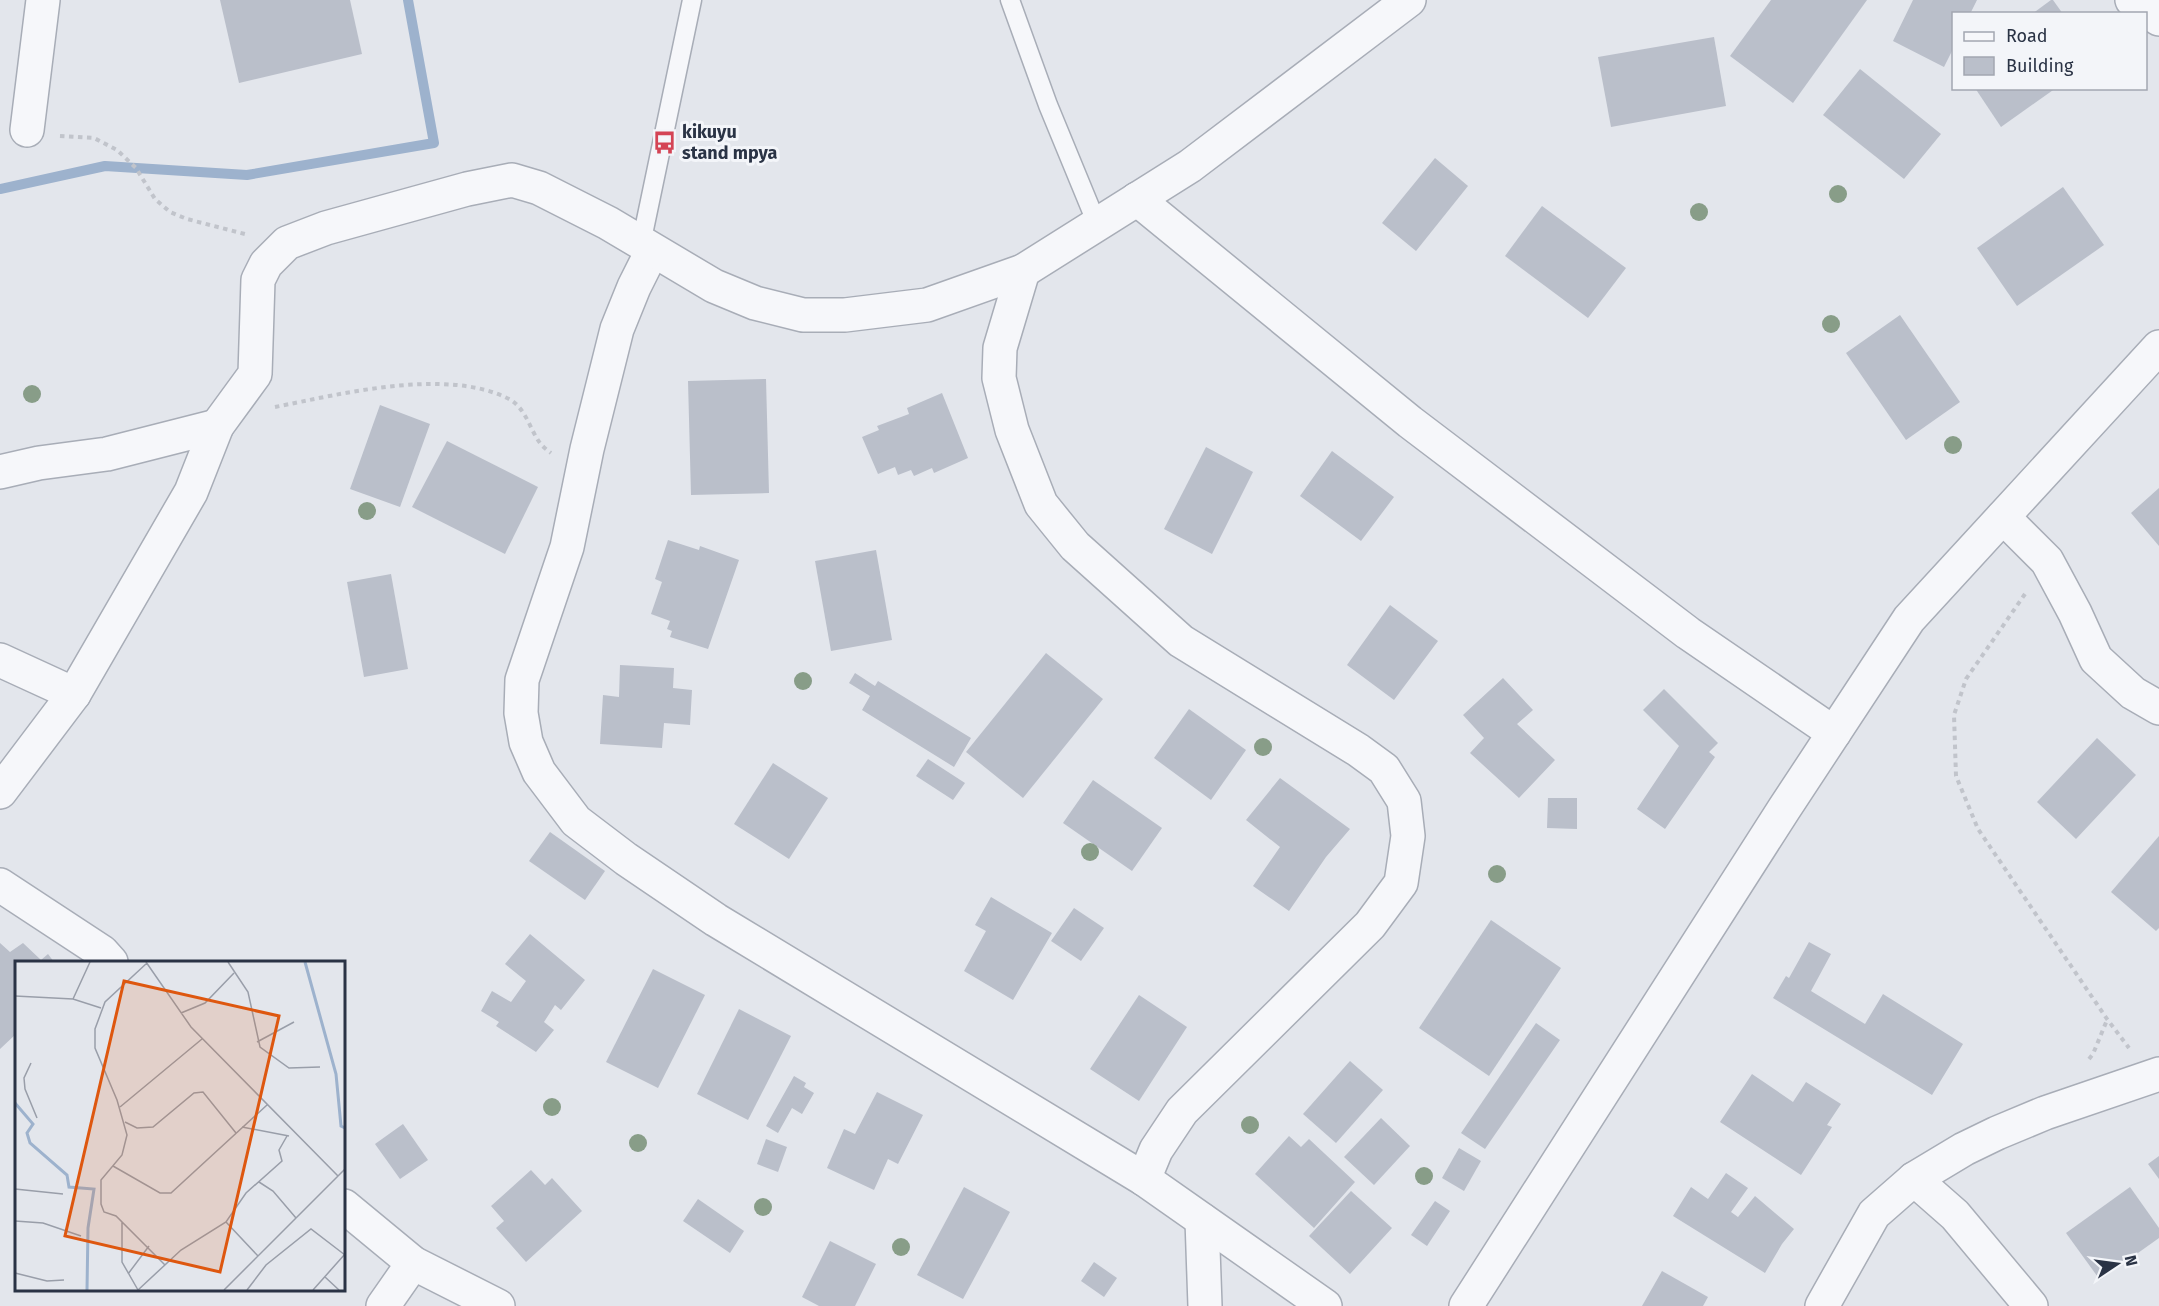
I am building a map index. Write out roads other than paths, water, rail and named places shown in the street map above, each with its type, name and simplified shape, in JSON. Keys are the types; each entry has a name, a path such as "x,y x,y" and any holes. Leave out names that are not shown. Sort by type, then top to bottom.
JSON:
{"street":[{"path":"27,130 43,0"},
{"path":"0,792 74,694 191,492 217,426 255,374 258,280 266,264 287,243 347,222 467,189 512,180 539,188 608,223 646,248 724,291 755,303 803,315 845,315 927,305 1023,271 1190,166 1409,0"},
{"path":"2132,0 2159,19"},
{"path":"1137,199 1419,429 1688,633 1834,733"},
{"path":"646,248 634,287 617,329 580,481 567,548 522,680 521,713 526,742 539,772 576,821 626,859 716,920 1144,1179 1325,1306"},
{"path":"1023,271 1000,348 999,378 1012,430 1041,504 1075,546 1181,641 1358,750 1384,769 1404,801 1408,836 1401,883 1370,925 1182,1111 1156,1150 1144,1179"},
{"path":"1466,1306 1909,619 2159,347"},
{"path":"0,472 39,463 98,455 217,426"},
{"path":"2003,517 2047,561 2096,659 2133,693 2159,708"},
{"path":"0,660 74,694"},
{"path":"0,885 102,952 109,961"},
{"path":"1822,1306 1874,1214 1914,1179 1964,1149 1997,1133 2044,1113 2155,1076"},
{"path":"1914,1179 1955,1215 2031,1306"},
{"path":"345,1207 413,1263 498,1306"},
{"path":"1202,1220 1205,1306"},
{"path":"383,1306 413,1263"}],"lane":[{"path":"646,248 692,0"},
{"path":"1010,0 1048,105 1097,224"}],"waterway":[{"path":"0,189 105,166 247,175 434,143 408,0"}],"place":[{"name":"kikuyu stand mpya","path":"664,142"}]}
